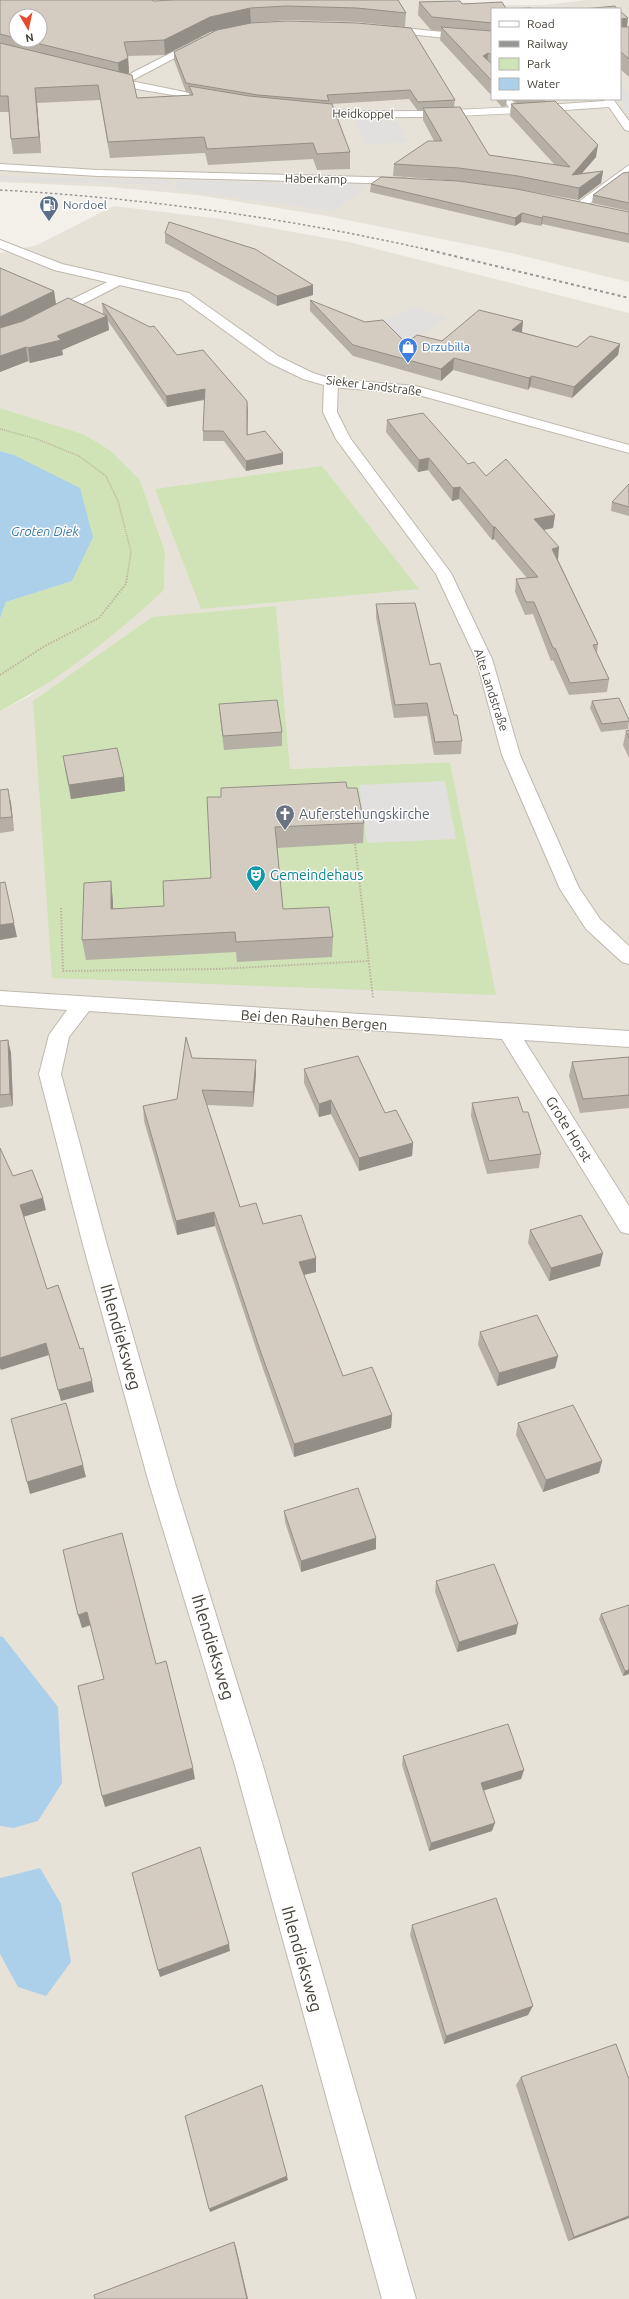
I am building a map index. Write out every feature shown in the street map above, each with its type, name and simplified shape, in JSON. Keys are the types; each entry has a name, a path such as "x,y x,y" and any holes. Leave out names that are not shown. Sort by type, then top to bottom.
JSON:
{"street":[{"path":"371,28 491,40"},
{"path":"120,83 208,37"},
{"path":"97,77 120,83 222,102"},
{"path":"609,102 629,128"},
{"name":"Heidkoppel","path":"296,112 375,116 515,110 609,102"},
{"name":"Haberkamp","path":"0,168 98,174 419,182"},
{"path":"581,205 629,168"},
{"path":"566,203 594,208"},
{"name":"Sieker Landstraße","path":"0,244 58,267 185,296 274,359 308,376 331,383 416,390 629,448"},
{"path":"0,338 39,321 118,281"},
{"name":"Alte Landstraße","path":"331,383 330,412 344,439 443,573 474,638 484,660 511,755 570,889 593,924 629,957"},
{"name":"Bei den Rauhen Bergen","path":"0,998 85,1002 376,1024 629,1039"},
{"name":"Ihlendieksweg","path":"85,1002 59,1035 50,1074 95,1245 160,1476 249,1766 398,2299"},
{"name":"Grote Horst","path":"509,1032 629,1225"}],"lane":[{"path":"509,100 515,110"}],"path":[{"path":"0,430 37,439 79,456 106,476 118,501 131,552 126,584 99,618 43,648 0,675"},
{"path":"355,844 376,1024"},
{"path":"61,908 63,971 217,969 368,961"}],"shaded area":[{"path":"0,0 446,0 485,5 545,5 586,0 629,0 629,282 511,253 327,216 196,195 109,187 0,182"},
{"path":"621,82 629,94 629,115 620,100 621,100"},
{"path":"355,120 397,121 408,142 366,145"},
{"path":"0,176 173,180 171,185 0,181"},
{"path":"177,180 368,185 334,211 174,190"},
{"path":"114,206 221,219 349,242 629,313 629,2299 0,2299 0,1954 40,1868 0,1878 0,1826 13,1828 3,1637 0,1636 0,711 30,696 164,590 165,552 140,480 110,450 83,434 0,408 0,253 37,245","holes":["276,606 290,769 450,762 495,995 33,701"]},
{"path":"414,307 447,318 402,348 374,324"},
{"path":"445,781 456,839 367,843 359,785"}],"green space":[{"path":"0,408 83,434 110,450 140,480 165,552 164,590 126,624 86,656 44,685 0,711 0,619 6,602 71,581 14,455 0,451"},
{"path":"322,466 419,589 201,609 155,489"},
{"path":"276,606 290,769 450,762 496,995 52,978 33,701 152,617"}],"water":[{"name":"Groten Diek","path":"0,451 14,455 80,488 93,537 72,581 6,602 0,619"},
{"path":"0,1636 3,1637 58,1707 62,1783 38,1821 13,1828 0,1826"},
{"path":"40,1868 61,1904 71,1962 46,1996 18,1987 0,1954 0,1878"}],"building":[{"path":"0,0 398,0 406,13 357,8 287,6 250,8 210,17 164,40 124,42 128,58 118,63 48,46 48,8 8,8 8,36 0,34"},
{"path":"460,1 462,4 502,2 505,8 491,8 491,23 432,17 419,2"},
{"path":"615,6 616,8 594,8"},
{"path":"621,12 628,18 621,19"},
{"path":"287,21 357,23 411,28 455,100 418,102 410,90 327,95 329,101 258,95 186,83 174,52 217,30 251,23"},
{"path":"441,27 491,31 491,54 488,53 483,56 491,63 491,80"},
{"path":"621,27 629,27 629,59 621,52"},
{"path":"0,43 8,45 8,48 21,48 132,75 137,98 193,95 189,86 249,96 332,104 350,152 317,154 313,143 207,149 204,137 108,142 98,85 35,88 39,137 11,139 8,96 0,96"},
{"path":"555,101 598,145 572,175 603,171 579,188 518,176 459,168 394,164 428,141 442,141 423,108 460,107 489,155 570,167 511,104"},
{"path":"629,172 629,203 593,195 623,173"},
{"path":"381,177 458,181 517,189 629,212 629,234 522,213 515,218 371,184"},
{"path":"169,222 255,249 313,285 277,296 165,233"},
{"path":"0,268 54,291 0,317"},
{"path":"68,298 107,316 57,336 61,340 28,348 26,347 0,356 0,328 23,321"},
{"path":"310,300 365,322 383,320 406,343 417,335 442,341 479,310 523,321 512,330 577,347 590,336 620,344 574,387 532,376 529,378 454,358 441,369 353,345"},
{"path":"102,303 150,327 154,326 177,355 203,350 247,401 247,435 265,431 283,453 246,461 223,431 203,431 205,389 166,396"},
{"path":"423,413 468,464 474,462 486,476 506,459 555,515 534,519 559,547 552,549 598,644 593,645 609,679 570,683 555,648 553,648 534,602 526,602 516,579 538,577 495,527 493,527 460,487 453,488 429,458 419,460 387,420"},
{"path":"629,484 629,507 612,502"},
{"path":"415,603 430,665 440,663 454,715 457,715 462,741 435,742 427,703 395,705 376,604"},
{"path":"619,698 629,721 602,724 592,701"},
{"path":"277,700 282,732 223,736 219,704"},
{"path":"629,730 629,738 626,731"},
{"path":"117,748 124,777 69,785 63,756"},
{"path":"346,782 347,788 357,788 364,823 275,827 283,909 329,907 333,937 236,942 235,932 82,940 84,883 111,881 111,909 164,906 163,881 211,878 207,797 221,797 221,788"},
{"path":"8,789 12,817 0,818 0,790"},
{"path":"5,882 14,923 0,925 0,883"},
{"path":"186,1037 192,1058 256,1060 253,1092 202,1090 240,1207 256,1203 263,1224 301,1215 316,1258 299,1262 343,1376 372,1367 392,1415 294,1444 260,1350 214,1212 176,1221 143,1106 177,1099"},
{"path":"8,1040 10,1094 0,1095 0,1041"},
{"path":"358,1056 385,1113 396,1110 413,1143 359,1158 331,1100 319,1104 304,1069"},
{"path":"629,1057 629,1095 583,1099 572,1062"},
{"path":"518,1097 523,1112 528,1112 541,1154 489,1161 472,1103"},
{"path":"0,1148 13,1176 32,1170 43,1198 20,1205 47,1289 58,1285 80,1349 83,1348 92,1381 58,1390 46,1343 0,1358"},
{"path":"581,1215 603,1253 551,1268 530,1230"},
{"path":"537,1315 558,1356 499,1373 480,1332"},
{"path":"66,1403 83,1465 27,1482 11,1419"},
{"path":"573,1405 602,1461 546,1480 518,1423"},
{"path":"358,1488 376,1538 301,1561 284,1511"},
{"path":"122,1533 156,1664 166,1661 193,1768 102,1796 78,1686 104,1679 87,1612 78,1615 63,1550"},
{"path":"494,1564 518,1624 459,1642 436,1581"},
{"path":"629,1605 629,1670 625,1671 601,1614"},
{"path":"508,1724 524,1770 481,1783 495,1823 431,1843 403,1756"},
{"path":"200,1847 229,1944 158,1970 132,1873"},
{"path":"496,1898 533,2006 446,2036 412,1925"},
{"path":"616,2044 629,2079 629,2216 574,2237 521,2077"},
{"path":"262,2085 287,2176 209,2209 185,2116"},
{"path":"234,2242 247,2299 95,2299 94,2295"}],"railway":[{"path":"0,190 108,198 216,211 323,228 429,250"},
{"path":"425,249 629,298"}],"place":[{"name":"Nordoel","path":"49,222"},
{"name":"Drzubilla","path":"408,364"},
{"name":"Auferstehungskirche","path":"285,831"},
{"name":"Gemeindehaus","path":"256,892"}]}
